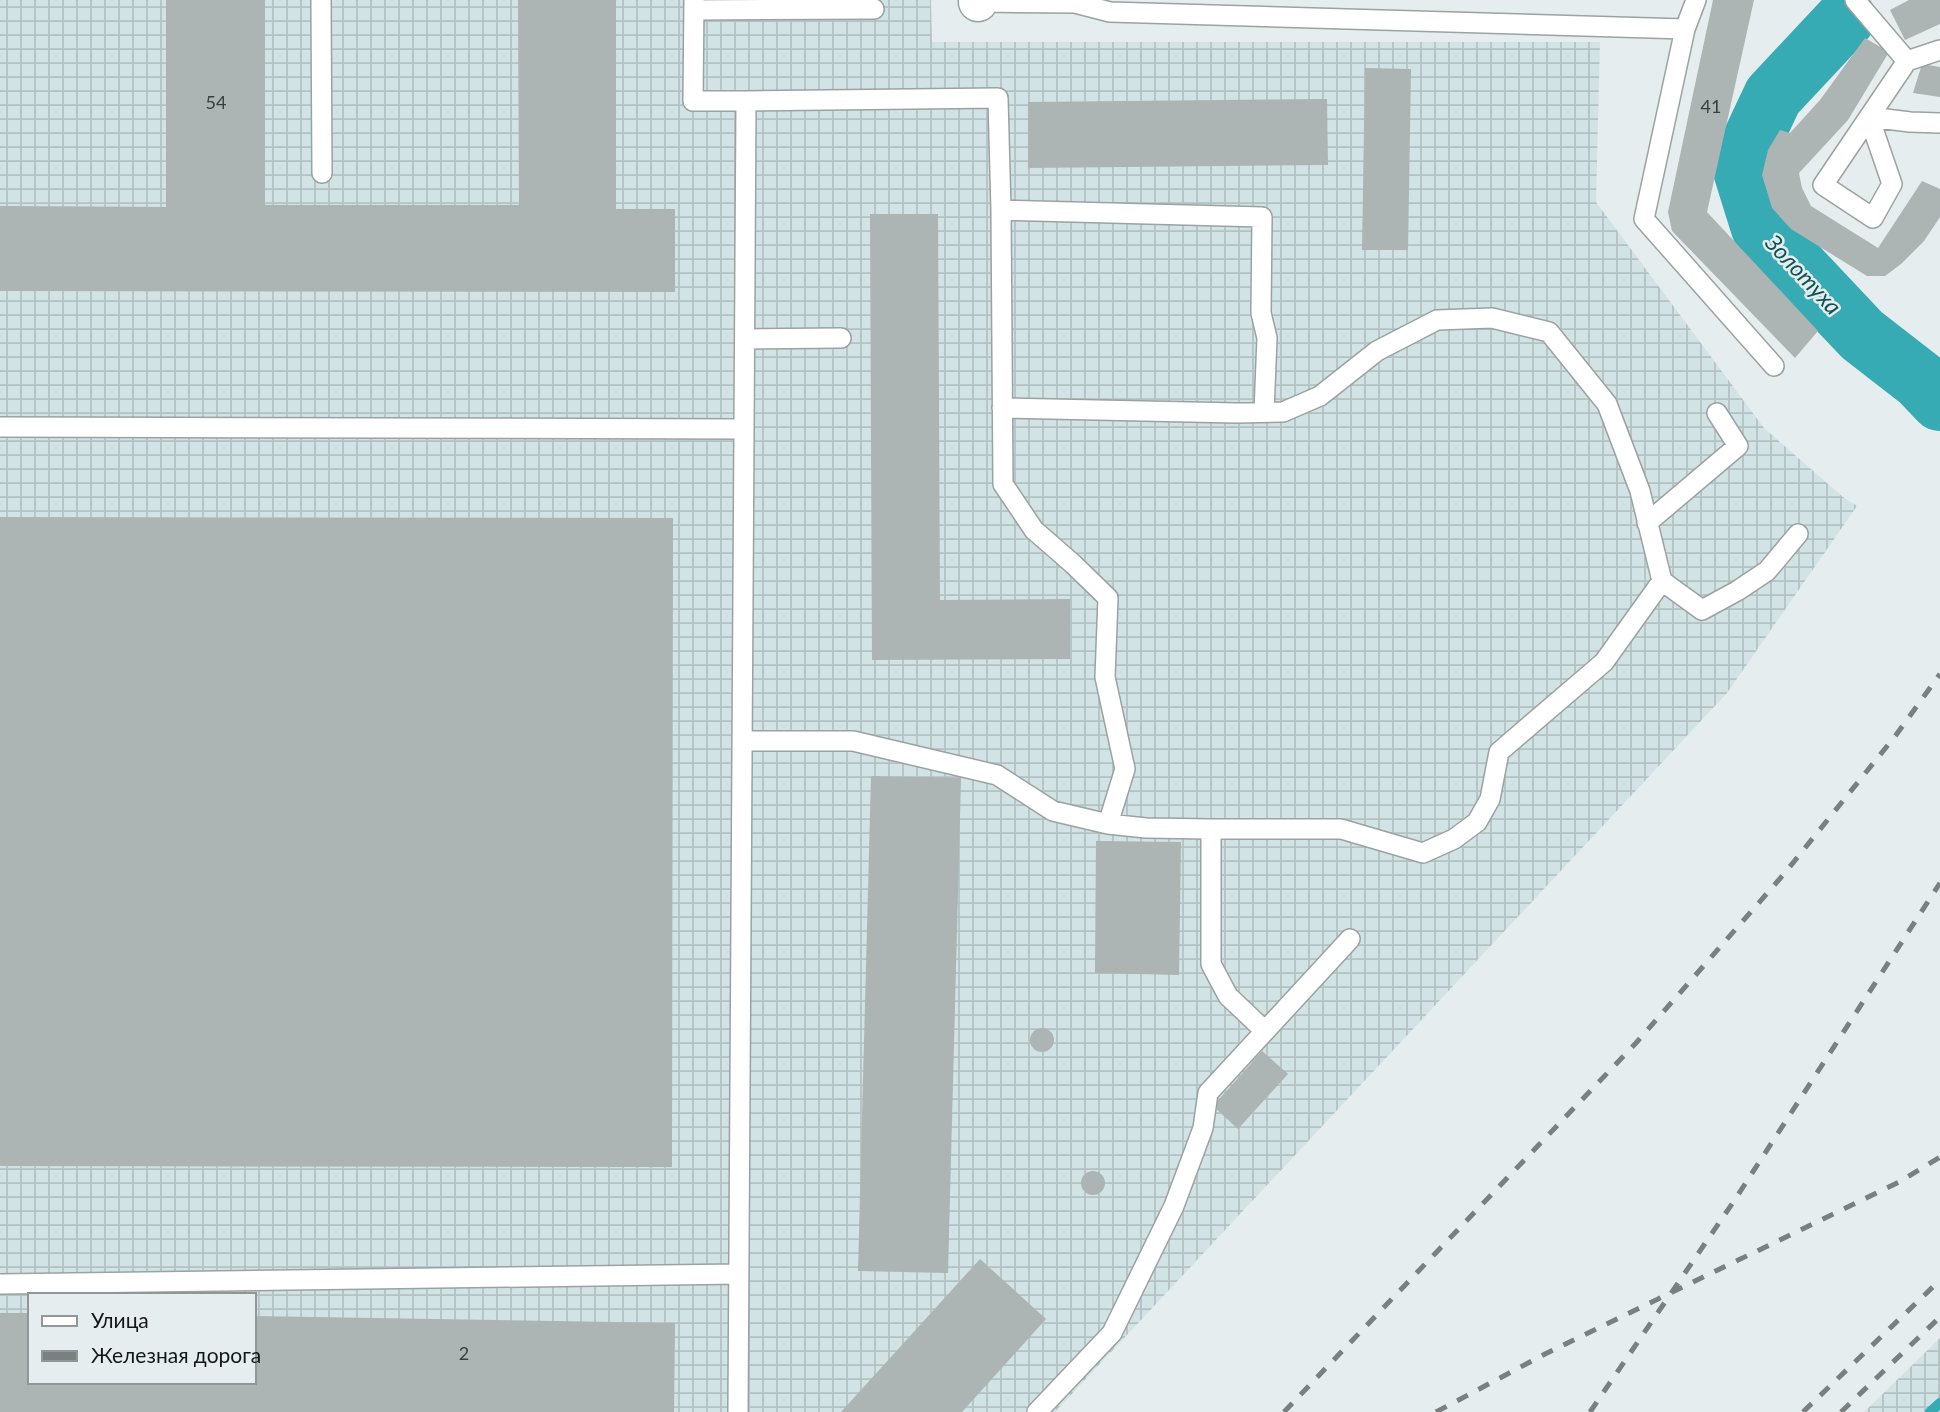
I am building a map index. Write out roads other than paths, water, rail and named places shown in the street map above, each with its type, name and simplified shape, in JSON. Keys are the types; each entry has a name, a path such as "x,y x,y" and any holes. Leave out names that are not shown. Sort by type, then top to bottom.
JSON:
{"lane":[{"path":"321,0 322,173"},
{"path":"1696,0 1685,29 1644,219 1774,366"},
{"path":"1856,0 1907,61"},
{"path":"978,1 1075,3 1110,12 1685,29"},
{"path":"874,9 694,5 693,101 998,98 1003,484 1034,530 1108,597 1105,677 1125,769 1108,824"},
{"path":"1869,117 1892,184 1874,218 1823,186 1869,117 1907,61 1940,50"},
{"path":"738,1412 746,101"},
{"path":"1869,117 1940,123"},
{"path":"1001,210 1262,217 1261,313 1268,338 1264,412"},
{"path":"1002,408 1283,412 1320,396 1377,351 1437,320 1492,318 1549,332 1607,404 1640,491 1662,581 1702,610 1767,571 1798,534"},
{"path":"745,339 841,338"},
{"path":"1647,523 1738,446 1717,413"},
{"path":"0,427 744,429"},
{"path":"742,741 852,741 866,744 997,775 1053,811 1108,824 1146,828 1340,830 1423,853 1454,839 1477,822 1490,799 1499,752 1604,662 1662,581"},
{"path":"1211,829 1211,964 1228,996 1265,1031"},
{"path":"1037,1412 1112,1333 1174,1206 1203,1128 1208,1093 1350,939"},
{"path":"0,1284 739,1274"}],"waterway":[{"name":"Золотуха","path":"1846,18 1773,96 1741,164 1761,228 1862,335 1920,380 1940,401"},
{"path":"1930,1412 1940,1403"}],"railway":[{"path":"1284,1412 1636,1043 1784,874 1896,735 1940,674"},
{"path":"1590,1412 1734,1201 1940,883"},
{"path":"1436,1412 1545,1354 1899,1182 1940,1157"},
{"path":"1803,1412 1940,1280"},
{"path":"1841,1412 1940,1317"}]}
